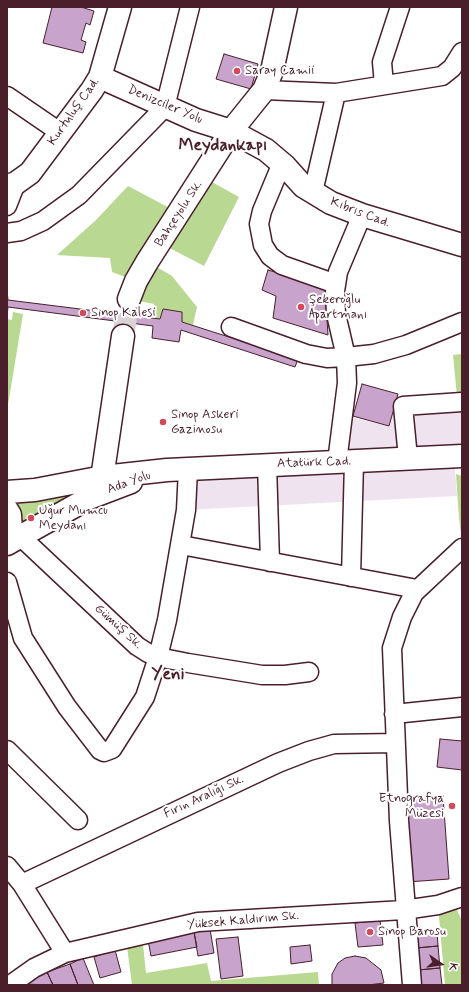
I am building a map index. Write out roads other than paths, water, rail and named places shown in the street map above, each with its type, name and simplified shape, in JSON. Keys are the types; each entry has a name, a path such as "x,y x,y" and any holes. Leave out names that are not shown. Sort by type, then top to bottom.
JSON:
{"street":[{"name":"Kurtuluş Cad.","path":"12,185 30,173 100,77 120,7"},
{"path":"7,234 21,231 43,221 79,195 165,106 190,7"},
{"name":"Bahçeyolu Sk.","path":"129,299 136,281 147,262 231,131 264,90 272,71 286,7"},
{"path":"384,85 382,62 400,7"},
{"path":"264,90 336,93 442,76 452,68 462,52"},
{"name":"Denizciler Yolu","path":"100,77 165,106 231,131"},
{"path":"313,192 336,93"},
{"path":"7,96 61,132"},
{"name":"Kıbrıs Cad.","path":"231,131 266,150 282,163 303,186 331,203 362,215 462,245"},
{"path":"282,163 262,211 259,224 263,245 270,256 282,265 336,284"},
{"path":"7,206 12,185"},
{"path":"351,577 345,462 346,357 336,314 336,284 345,252 362,215"},
{"path":"231,327 306,354 327,358 374,354 406,345 462,322"},
{"path":"7,492 104,484 124,336"},
{"path":"408,458 404,406 462,402"},
{"name":"Atatürk Cad.","path":"167,470 267,464 462,456"},
{"path":"267,464 270,562"},
{"path":"7,582 24,638 67,707 100,750 104,752 112,749 145,697 158,657 186,510 188,469"},
{"name":"Ada Yolu","path":"12,540 89,498 104,484 167,470"},
{"path":"7,510 10,515 12,540"},
{"name":"Gümüş Sk.","path":"12,540 137,646 158,657 262,675 285,675 309,672"},
{"path":"180,545 417,589"},
{"path":"412,985 404,910 395,744 392,648 402,617 414,593 462,548"},
{"path":"394,714 462,706"},
{"name":"Fırın Aralığı Sk.","path":"22,884 263,770 309,751 334,744 395,744"},
{"path":"7,750 78,820"},
{"path":"7,866 22,884 65,953"},
{"name":"Yüksek Kaldırım Sk.","path":"12,976 65,953 198,922 404,910 438,905 462,897"}],"tunnel":[{"path":"123,336 129,299"}],"place":[{"name":"Saray Camii","path":"237,71"},
{"name":"Şekeroğlu Apartmanı","path":"301,307"},
{"name":"Sinop Kalesi","path":"83,313"},
{"name":"Sinop Askeri Gazinosu","path":"163,422"},
{"name":"Uğur Mumcu Meydanı","path":"31,518"},
{"name":"Etnografya Müzesi","path":"452,806"},
{"name":"Sinop Barosu","path":"370,932"}],"district":[{"name":"Meydankapı","path":"223,146"},
{"name":"Yeni","path":"168,675"}]}
